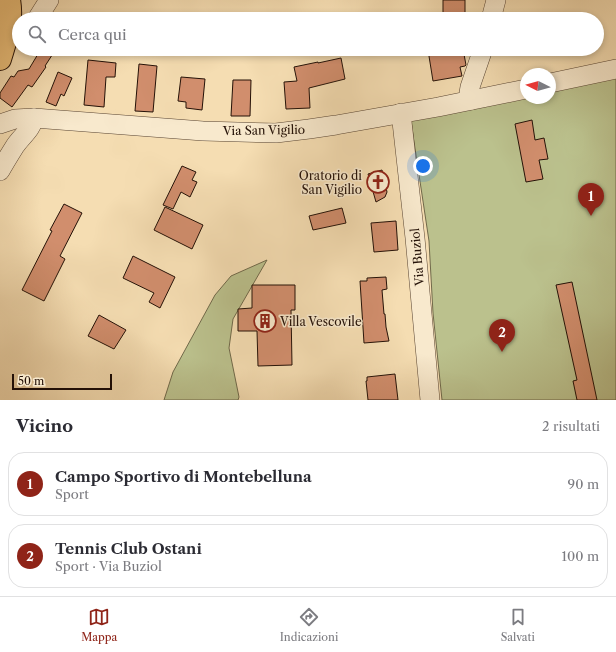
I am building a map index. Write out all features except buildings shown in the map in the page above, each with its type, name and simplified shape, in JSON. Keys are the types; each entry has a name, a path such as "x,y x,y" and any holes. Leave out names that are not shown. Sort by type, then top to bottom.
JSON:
{"main road":[{"path":"2,53 8,36 10,24 11,14 9,0"},
{"path":"0,15 4,34 2,53"}],"street":[{"path":"42,12 50,0"},
{"path":"493,12 496,0"},
{"path":"471,100 469,93 470,87 481,56"},
{"path":"556,82 616,69"},
{"name":"Via San Vigilio","path":"0,124 15,119 34,118 203,131 261,133 285,132 336,126 520,90"},
{"name":"Via Buziol","path":"401,113 415,238 430,400"},
{"path":"0,171 15,145 30,128 34,118"}],"green space":[{"path":"616,78 616,400 442,400 433,313 429,241 410,115 520,99 520,104 556,104 556,89"},
{"path":"267,260 233,319 229,348 239,397 238,400 164,400 173,372 215,295 231,276"}],"place":[{"name":"Oratorio di San Vigilio","path":"378,182"},
{"name":"Campo Sportivo di Montebelluna","path":"591,216"},
{"name":"Villa Vescovile","path":"265,321"},
{"name":"Tennis Club Ostani","path":"502,352"}]}
